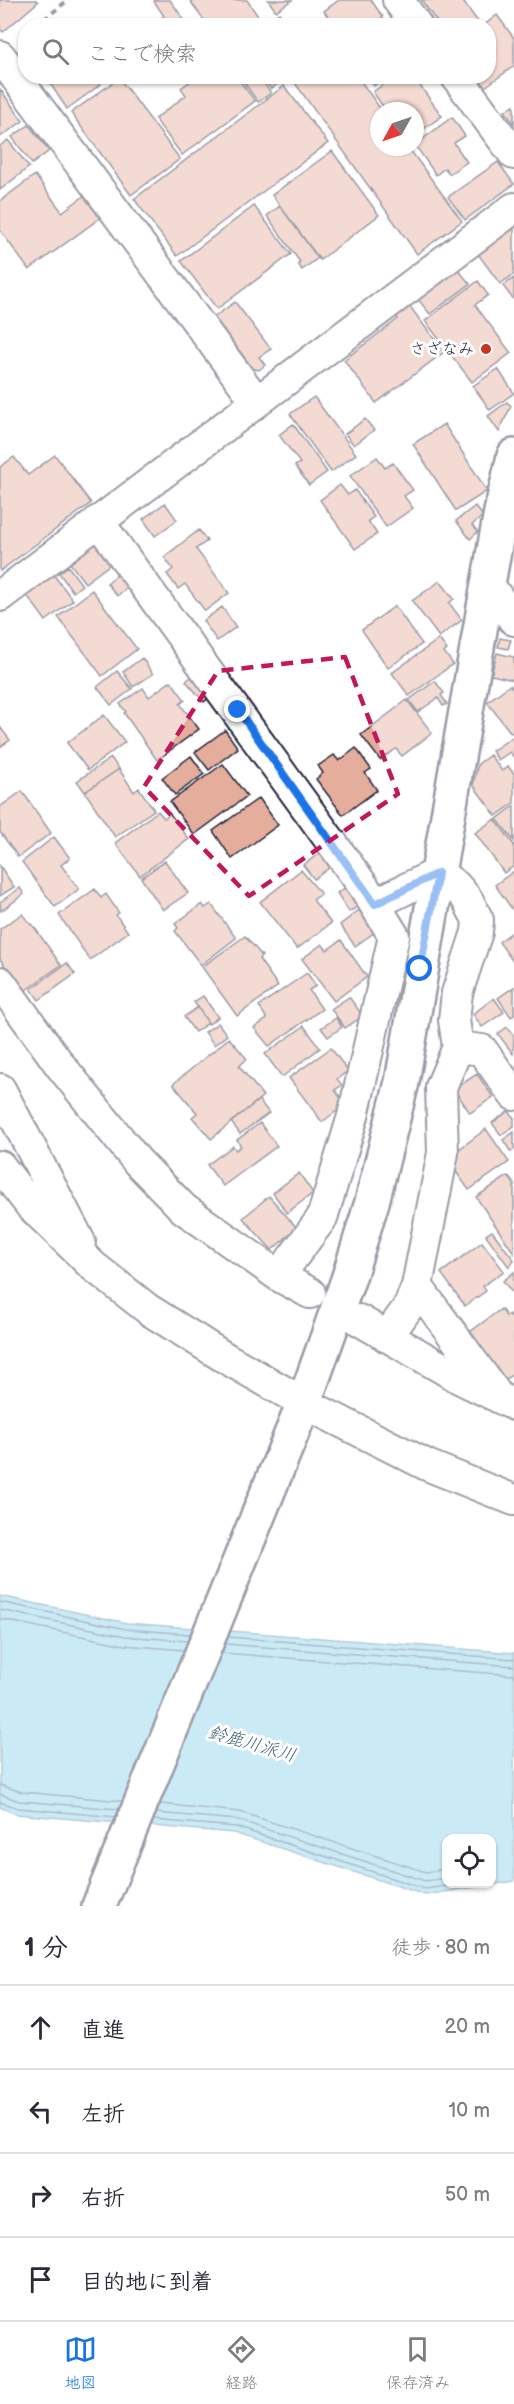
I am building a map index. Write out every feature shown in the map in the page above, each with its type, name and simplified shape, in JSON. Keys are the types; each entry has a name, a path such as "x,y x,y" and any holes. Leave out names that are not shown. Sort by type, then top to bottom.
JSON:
{"street":[{"path":"398,0 411,18"},
{"path":"0,56 18,80"},
{"path":"21,84 257,402"},
{"path":"462,84 514,154"},
{"path":"0,596 514,208"},
{"path":"99,1906 300,1411 349,1277 372,1202 402,1082 488,584 514,456"},
{"path":"98,521 251,729 375,904 394,936 353,1116 322,1218 279,1276"},
{"path":"488,584 514,620"},
{"path":"375,904 438,873"},
{"path":"387,1336 409,1306 417,1286 443,1153 441,1087 458,1047 454,1020 457,993 477,932 478,920 467,899 456,886 438,873"},
{"path":"0,982 60,1065 137,1161 184,1209 279,1276 310,1293"},
{"path":"458,1047 482,1050 514,1095"},
{"path":"0,1089 93,1266"},
{"path":"0,1166 31,1206 93,1266 149,1310 224,1357 300,1411 514,1500"},
{"path":"417,1286 507,1402"},
{"path":"359,1320 507,1402"}],"path":[{"path":"46,18 68,0"}],"highlighted area":[{"path":"345,657 398,794 249,896 144,787 218,671"}],"water":[{"name":"鈴鹿川派川","path":"0,1596 127,1623 514,1653 514,1881 496,1884 496,1834 442,1834 442,1888 470,1888 425,1895 234,1833 16,1814 0,1807"}],"building":[{"path":"0,0 36,0 38,2 3,32 0,29"},
{"path":"170,0 183,18 161,18 164,16 154,1"},
{"path":"195,0 247,0 259,18 202,18 191,2"},
{"path":"268,0 292,0 276,11"},
{"path":"339,0 371,0 383,17 329,18 324,11"},
{"path":"421,0 462,0 475,18 434,18"},
{"path":"279,13 282,18 272,18"},
{"path":"497,15 514,38 514,66 496,79 496,18 493,18"},
{"path":"50,84 101,84 67,109"},
{"path":"111,84 124,84 180,159 131,195 71,113"},
{"path":"186,84 242,84 255,101 182,155 155,119 186,95 181,88"},
{"path":"245,84 265,84 271,93 258,102"},
{"path":"268,84 278,84 271,89"},
{"path":"296,84 363,84 376,102 370,102 370,156 415,156 462,221 417,254"},
{"path":"384,84 419,84 442,116 424,129 424,102 380,102 373,92"},
{"path":"284,86 328,143 177,256 134,199"},
{"path":"0,89 23,121 0,137"},
{"path":"514,105 514,124 505,111"},
{"path":"452,117 465,136 454,143 467,162 449,174 445,168 436,175 423,156 424,138"},
{"path":"29,125 49,151 32,164 12,137"},
{"path":"8,140 29,167 0,190 0,146"},
{"path":"332,151 379,215 320,260 272,195"},
{"path":"498,162 514,184 465,220 448,197"},
{"path":"35,175 62,212 84,196 100,218 29,270 0,230 0,201"},
{"path":"254,206 291,254 217,309 181,261"},
{"path":"280,206 318,258 302,270 298,264 300,262 267,216"},
{"path":"514,227 514,274 500,284 478,254"},
{"path":"457,268 470,284 430,314 417,298"},
{"path":"514,278 514,298 513,299 503,286"},
{"path":"478,281 488,295 475,305 511,353 472,382 425,321"},
{"path":"235,302 271,349 259,357 265,365 259,370 252,368 214,317"},
{"path":"408,304 444,352 376,403 344,360 398,319 394,315"},
{"path":"498,369 514,393 490,410 473,386"},
{"path":"314,397 356,454 331,472 290,414"},
{"path":"507,402 511,406 499,432 488,416"},
{"path":"365,419 374,430 354,445 345,434"},
{"path":"293,424 327,472 309,485 295,466 300,463 279,435"},
{"path":"444,424 487,491 456,511 413,444"},
{"path":"55,455 91,503 0,571 0,467 14,457 28,475"},
{"path":"377,457 385,468 393,463 413,490 404,496 413,508 386,527 350,476"},
{"path":"340,485 348,495 355,490 374,517 368,521 377,534 355,549 320,500"},
{"path":"165,503 177,520 155,536 143,519"},
{"path":"475,506 483,516 472,525 478,532 470,539 456,521"},
{"path":"199,530 207,541 196,549 229,593 205,611 185,584 178,589 167,574 173,569 164,557"},
{"path":"96,541 113,562 85,583 69,562"},
{"path":"68,566 82,585 73,592 59,573"},
{"path":"119,573 129,586 117,596 107,583"},
{"path":"53,574 73,600 46,621 26,594"},
{"path":"440,581 454,599 449,603 462,620 439,637 412,601"},
{"path":"92,590 137,649 102,676 58,617"},
{"path":"395,606 422,644 388,668 362,630"},
{"path":"222,607 236,627 217,641 203,621"},
{"path":"500,638 511,640 508,649 498,647"},
{"path":"439,639 447,650 444,652 453,664 409,696 392,673"},
{"path":"497,653 514,657 514,680 491,675"},
{"path":"142,658 153,674 133,687 123,672"},
{"path":"117,671 132,689 111,705 97,687"},
{"path":"196,673 214,694 204,702 186,681"},
{"path":"171,681 185,700 180,704 199,729 157,760 120,704 143,688 149,697"},
{"path":"435,681 444,693 441,695 447,704 443,706 438,698 418,712 409,700"},
{"path":"510,685 514,690 514,731 511,733 487,702"},
{"path":"407,700 432,733 402,756 396,749 380,760 361,735"},
{"path":"104,715 125,742 88,770 67,743"},
{"path":"0,727 10,740 0,747"},
{"path":"225,730 238,748 209,770 195,752"},
{"path":"514,736 514,758 510,752 498,760 492,751"},
{"path":"356,748 371,769 365,773 377,790 343,815 316,779 323,773 318,766 334,755 339,761"},
{"path":"490,755 502,771 508,766 514,774 514,803 496,816 473,785 478,764"},
{"path":"191,756 204,774 175,795 162,778"},
{"path":"111,758 119,769 85,792 77,781"},
{"path":"223,764 247,796 194,835 170,802"},
{"path":"119,769 134,792 139,788 154,810 115,837 85,792"},
{"path":"22,791 51,833 18,857 0,832 0,807"},
{"path":"259,798 278,825 232,859 213,831"},
{"path":"514,806 514,841 497,819"},
{"path":"158,811 164,818 170,814 189,839 140,876 115,843"},
{"path":"495,819 514,845 514,866 504,873 475,833"},
{"path":"54,837 70,858 61,865 79,889 55,907 22,862"},
{"path":"323,851 333,865 314,879 303,865"},
{"path":"165,861 188,893 163,910 141,878"},
{"path":"0,866 14,887 0,896"},
{"path":"301,870 321,894 313,900 331,923 297,949 260,902"},
{"path":"514,871 514,912 495,885"},
{"path":"348,886 360,905 349,912 337,893"},
{"path":"20,888 24,894 1,911 0,902"},
{"path":"95,889 101,898 106,894 119,913 116,915 128,932 90,960 59,915"},
{"path":"202,904 205,908 211,904 236,938 201,965 175,931 178,928 175,924"},
{"path":"359,910 375,932 355,946 340,925"},
{"path":"22,914 32,924 61,965 23,992 0,959 0,929"},
{"path":"514,931 514,963 499,942"},
{"path":"245,936 262,956 259,959 278,986 237,1016 202,967"},
{"path":"341,940 367,977 334,1001 302,959 322,944 327,950"},
{"path":"67,963 75,974 39,1000 31,989"},
{"path":"307,973 316,986 309,990 322,1009 269,1046 254,1028 267,1019 259,1006"},
{"path":"514,987 514,1015 511,1017 498,998"},
{"path":"203,996 218,1017 209,1024 194,1002"},
{"path":"349,997 363,1016 345,1028 331,1009"},
{"path":"494,998 504,1012 482,1027 473,1014"},
{"path":"198,1007 208,1023 195,1032 184,1017"},
{"path":"336,1018 342,1027 328,1037 321,1028"},
{"path":"218,1023 227,1035 214,1045 205,1032"},
{"path":"304,1026 320,1048 282,1077 265,1054"},
{"path":"507,1027 514,1036 513,1054 498,1034"},
{"path":"229,1038 247,1059 239,1066 263,1096 211,1139 192,1117 197,1113 173,1084"},
{"path":"331,1048 348,1071 337,1079 342,1085 335,1090 343,1101 339,1104 342,1107 322,1122 289,1078"},
{"path":"477,1074 493,1097 470,1113 454,1089"},
{"path":"259,1100 269,1113 240,1134 231,1122"},
{"path":"509,1111 514,1118 514,1126 501,1135 492,1123"},
{"path":"260,1123 277,1146 223,1186 207,1165 233,1146 236,1150 241,1146 237,1140"},
{"path":"486,1129 509,1162 469,1190 452,1166 454,1153"},
{"path":"514,1132 514,1149 511,1152 503,1140"},
{"path":"299,1173 313,1193 287,1213 273,1193"},
{"path":"508,1176 514,1184 514,1253 476,1197"},
{"path":"269,1196 297,1228 272,1250 243,1218"},
{"path":"492,1231 514,1260 509,1267 486,1235"},
{"path":"482,1242 504,1271 483,1286 486,1291 465,1306 441,1273"},
{"path":"514,1272 514,1295 503,1281"},
{"path":"501,1309 514,1321 514,1373 505,1380 470,1332"}],"place":[{"name":"さざなみ","path":"486,349"}],"route":[{"path":"238,710 375,904 438,873 420,969"}]}
